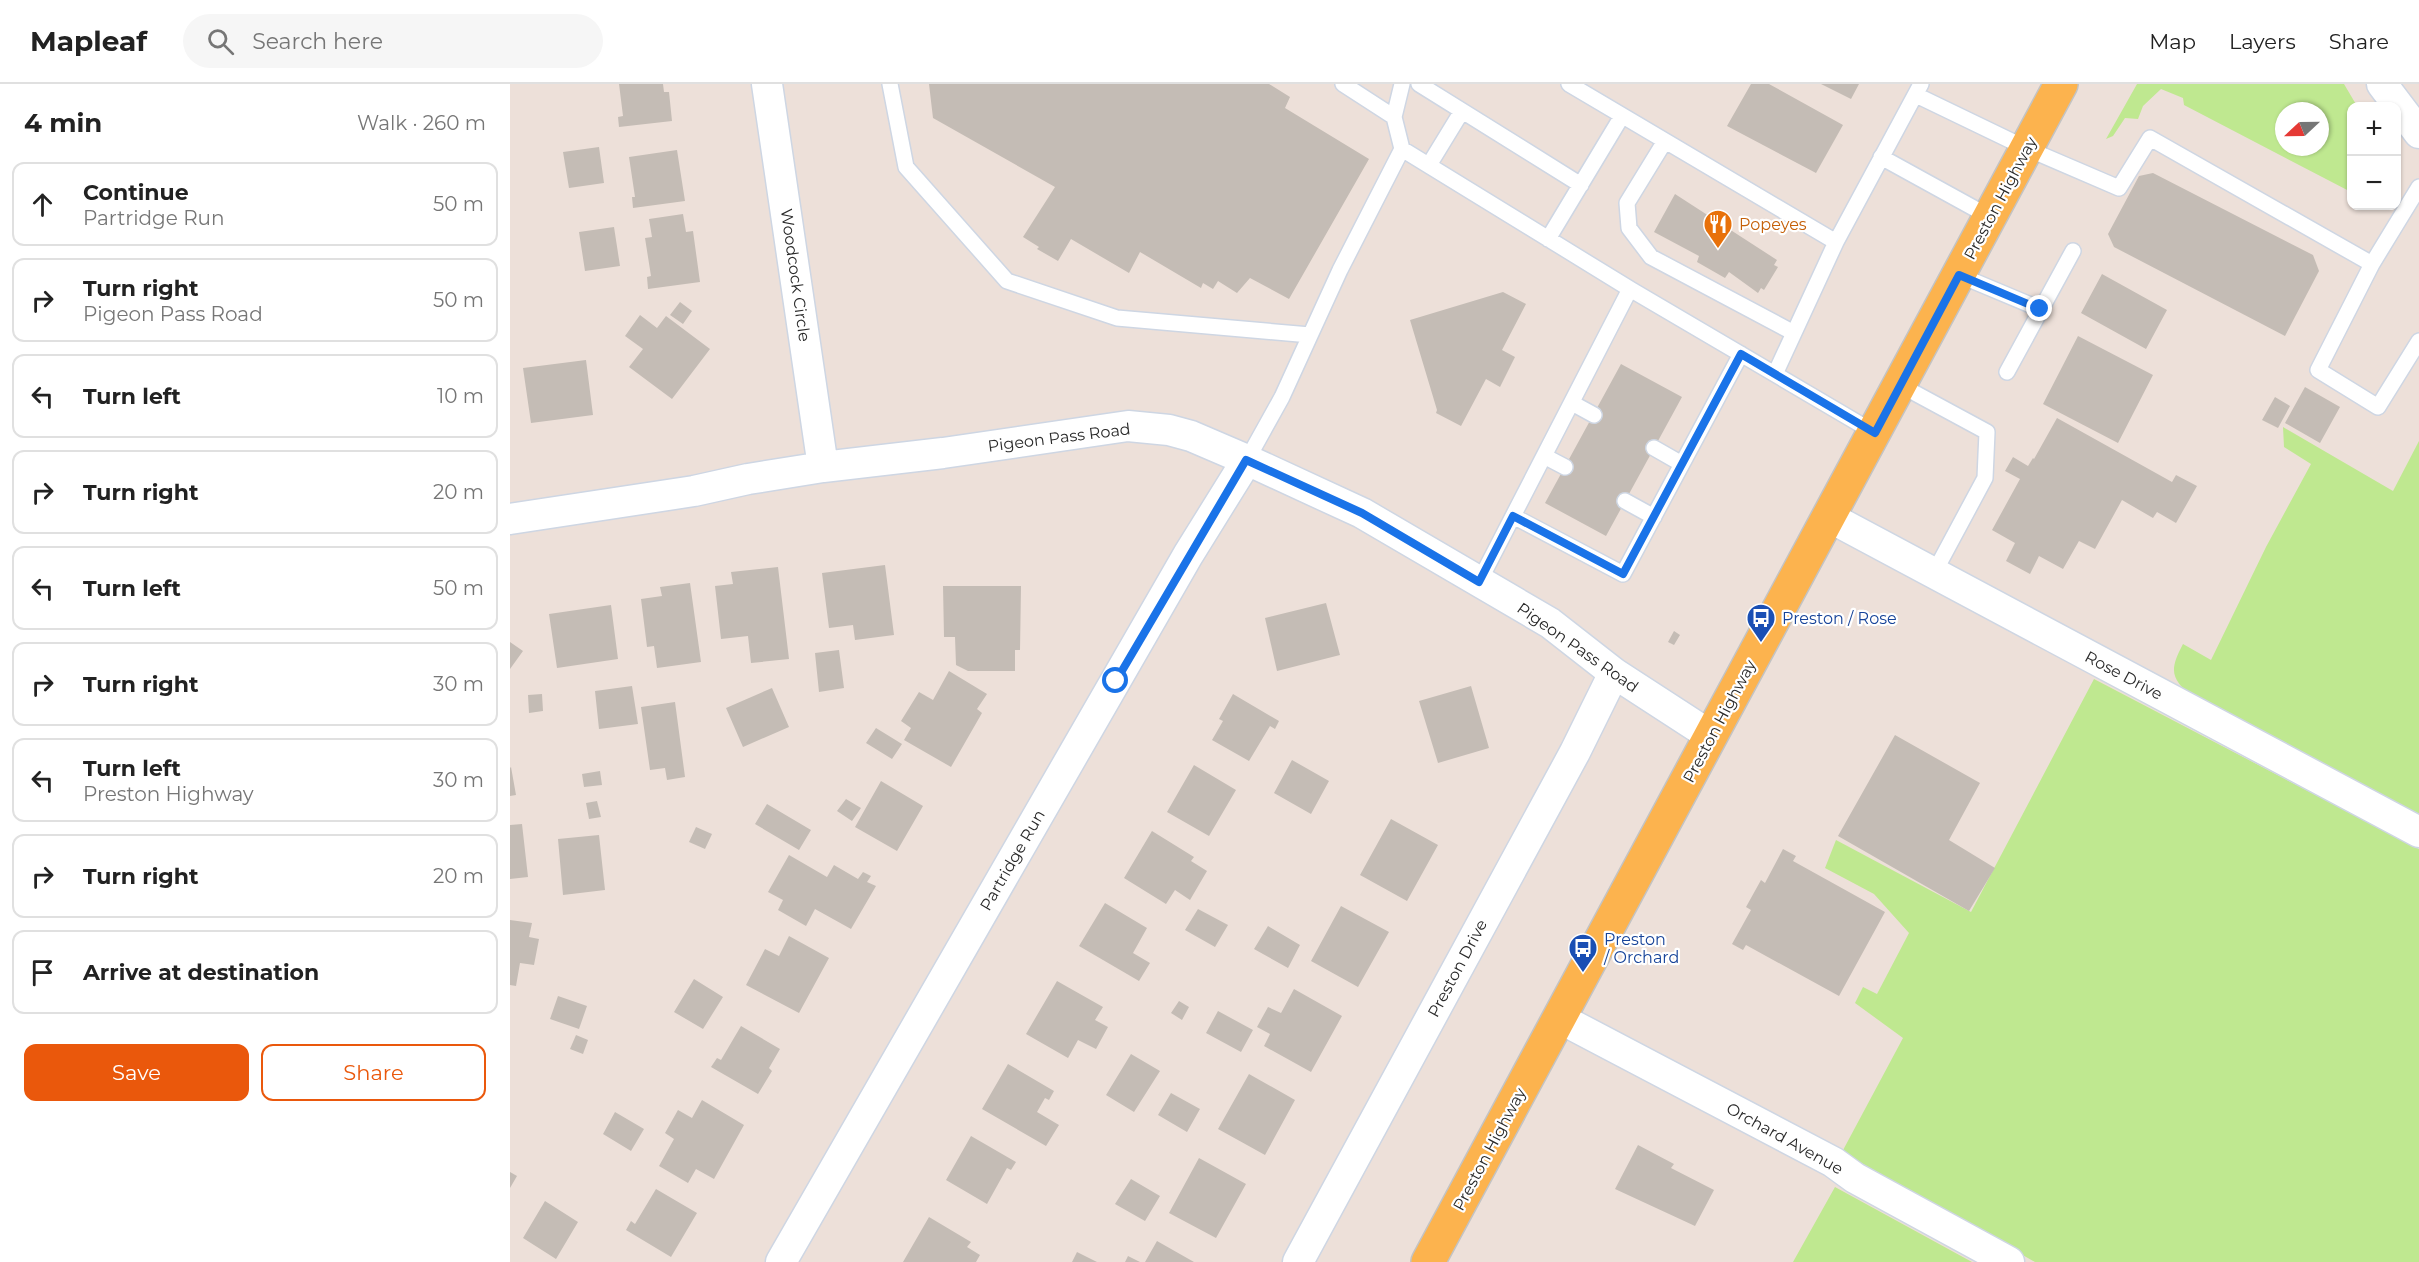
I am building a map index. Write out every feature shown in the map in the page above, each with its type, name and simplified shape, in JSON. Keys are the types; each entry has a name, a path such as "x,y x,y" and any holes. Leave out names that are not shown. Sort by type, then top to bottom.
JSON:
{"main road":[{"name":"Preston Highway","path":"1428,1262 2061,84"}],"street":[{"name":"Woodcock Circle","path":"767,84 823,466"},
{"path":"2399,92 2419,133"},
{"name":"Pigeon Pass Road","path":"510,519 693,491 823,466 943,453 1128,426 1169,430 1191,436 1362,513 1550,623 1614,673 1711,736"},
{"name":"Partridge Run","path":"781,1262 1177,574 1246,460"},
{"name":"Rose Drive","path":"1829,517 2419,832"},
{"name":"Preston Drive","path":"1298,1262 1575,752 1614,673"},
{"name":"Orchard Avenue","path":"1559,1018 1833,1162 1855,1178 2009,1262"}],"lane":[{"path":"890,84 906,167 1007,281 1117,318 1310,335"},
{"path":"1343,84 1394,117"},
{"path":"1246,460 1282,398 1340,270 1402,149 1394,117 1402,84"},
{"path":"1419,84 1581,184"},
{"path":"1569,84 1836,242"},
{"path":"1775,374 1836,242 1918,89 2028,149 2119,188 2150,138 2372,264"},
{"path":"1429,165 1462,111"},
{"path":"1548,239 1622,116"},
{"path":"1665,141 1627,203 1629,228 1651,257 1794,333"},
{"path":"1402,149 1630,290 1875,433"},
{"path":"1881,157 1990,218"},
{"path":"2419,187 2372,264 2318,370 2378,407 2419,341"},
{"path":"2007,372 2073,251"},
{"path":"1959,275 2040,309"},
{"path":"1479,582 1630,290"},
{"path":"1513,516 1623,574 1741,354"},
{"path":"1900,386 1987,432 1985,477 1934,573"},
{"path":"1572,402 1594,415"},
{"path":"1654,448 1682,464"},
{"path":"1544,456 1565,467"},
{"path":"1625,501 1654,517"}],"green space":[{"path":"2137,84 2344,84 2355,102 2347,102 2347,190 2282,156 2329,156 2329,102 2275,102 2275,152 2184,105 2183,98 2161,89 2143,106 2138,119 2125,118 2113,136 2106,139"},
{"path":"2283,427 2393,491 2419,441 2419,818 2195,700 2177,681 2175,662 2183,644 2211,660 2266,547 2311,464 2284,447"},
{"path":"2094,679 2419,849 2419,1262 2035,1262 1842,1152 1903,1038 1855,1003 1863,987 1877,994 1909,933 1874,894 1825,868 1836,840 1971,912"},
{"path":"1835,1187 1972,1262 1793,1262"}],"building":[{"path":"619,84 663,84 664,92 669,92 672,121 619,127 618,117 623,116"},
{"path":"929,84 1269,84 1290,97 1285,108 1369,159 1289,299 1250,278 1237,293 1218,281 1213,289 1203,283 1201,288 1140,252 1129,273 1071,239 1058,261 1037,249 1039,247 1023,237 1055,187 933,118"},
{"path":"1751,84 1769,84 1843,125 1816,173 1727,126"},
{"path":"1821,84 1859,84 1851,99"},
{"path":"599,147 604,183 569,188 563,152"},
{"path":"677,150 685,201 633,208 632,197 635,197 629,157"},
{"path":"2153,173 2313,255 2319,271 2285,336 2114,247 2108,234 2139,176"},
{"path":"1675,194 1777,260 1774,265 1778,267 1764,290 1761,288 1758,293 1729,272 1725,278 1697,262 1699,256 1654,232"},
{"path":"683,214 686,232 693,231 700,282 648,289 647,277 651,276 645,238 652,237 649,219"},
{"path":"614,227 620,266 585,271 579,232"},
{"path":"2102,274 2167,310 2146,349 2081,313"},
{"path":"1503,292 1526,304 1502,350 1515,357 1500,387 1486,379 1461,426 1436,413 1410,320"},
{"path":"680,302 692,311 683,324 670,315"},
{"path":"640,315 657,328 666,316 710,349 672,399 629,367 643,349 625,336"},
{"path":"2078,336 2153,375 2118,443 2043,404"},
{"path":"586,360 593,415 531,423 523,368"},
{"path":"1621,364 1682,397 1606,536 1545,503"},
{"path":"2305,387 2340,407 2320,443 2285,423"},
{"path":"2275,397 2290,406 2278,428 2262,420"},
{"path":"2057,418 2172,482 2176,475 2197,486 2176,523 2157,512 2153,518 2122,500 2095,549 2079,541 2063,569 2039,556 2030,574 2006,561 2015,543 1992,530 2020,479 2005,471 2013,457 2028,466"},
{"path":"885,565 894,635 855,640 853,625 829,628 822,573"},
{"path":"778,567 789,659 751,663 748,636 721,639 715,586 733,584 731,572"},
{"path":"690,583 701,662 657,668 654,646 647,647 641,599 662,596 660,587"},
{"path":"943,586 1021,586 1020,650 1015,650 1015,671 968,671 956,665 955,637 944,637"},
{"path":"1326,603 1340,655 1277,671 1265,618"},
{"path":"611,605 618,659 557,668 549,614"},
{"path":"1674,631 1680,635 1674,645 1668,642"},
{"path":"510,642 523,651 510,669"},
{"path":"839,650 844,688 819,692 815,653"},
{"path":"949,671 987,694 977,709 982,713 951,767 904,740 911,728 901,721 919,692 933,700"},
{"path":"632,686 638,724 599,729 595,691"},
{"path":"1471,686 1489,748 1438,763 1419,701"},
{"path":"772,688 789,727 743,747 726,708"},
{"path":"542,694 543,711 529,713 528,695"},
{"path":"1233,694 1279,721 1275,729 1270,726 1249,761 1212,740 1223,721 1219,719"},
{"path":"675,702 685,777 667,780 665,768 650,770 641,707"},
{"path":"876,728 902,744 892,759 866,743"},
{"path":"1895,735 1980,783 1949,840 1995,868 1969,911 1838,836"},
{"path":"1292,760 1329,781 1311,814 1274,793"},
{"path":"1194,765 1236,790 1209,836 1167,812"},
{"path":"510,768 516,795 510,796"},
{"path":"600,771 602,785 584,787 582,774"},
{"path":"881,781 923,806 897,851 855,827"},
{"path":"846,799 861,808 852,821 837,811"},
{"path":"597,801 601,817 589,819 586,803"},
{"path":"767,804 811,830 799,850 755,824"},
{"path":"1391,819 1438,845 1407,901 1360,875"},
{"path":"522,824 528,877 510,879 510,825"},
{"path":"696,827 712,834 705,849 689,842"},
{"path":"1152,831 1194,857 1191,861 1207,871 1190,900 1175,890 1166,904 1124,878"},
{"path":"599,835 605,890 563,895 558,839"},
{"path":"1783,849 1796,856 1793,861 1885,912 1839,996 1746,945 1743,950 1732,944 1751,910 1746,907 1761,880 1765,883"},
{"path":"789,855 827,877 834,865 858,879 863,872 871,876 867,882 876,886 851,929 815,909 806,926 778,910 783,900 768,892"},
{"path":"1105,903 1147,928 1133,953 1150,963 1139,981 1079,946"},
{"path":"1341,906 1389,932 1358,987 1311,961"},
{"path":"1198,909 1228,925 1215,947 1185,930"},
{"path":"510,920 532,923 529,937 539,939 534,965 520,963 516,986 510,985"},
{"path":"1268,926 1300,945 1288,968 1254,949"},
{"path":"789,936 829,958 799,1013 746,985 765,949 779,956"},
{"path":"694,979 723,997 703,1029 674,1012"},
{"path":"1057,981 1103,1007 1095,1020 1108,1027 1096,1049 1078,1040 1068,1058 1026,1034"},
{"path":"1294,989 1342,1016 1311,1072 1264,1046 1270,1034 1257,1027 1268,1007 1281,1013"},
{"path":"558,996 587,1006 579,1029 550,1019"},
{"path":"1179,1001 1189,1007 1182,1020 1171,1013"},
{"path":"1218,1011 1253,1030 1241,1052 1206,1033"},
{"path":"741,1026 780,1049 769,1068 772,1071 758,1094 711,1067 717,1058 721,1060"},
{"path":"576,1035 588,1040 583,1054 570,1049"},
{"path":"1131,1054 1160,1071 1134,1112 1106,1095"},
{"path":"1008,1064 1054,1091 1049,1100 1045,1098 1037,1112 1059,1125 1046,1146 982,1109"},
{"path":"1249,1074 1295,1100 1265,1155 1218,1129"},
{"path":"1171,1093 1200,1109 1187,1132 1158,1115"},
{"path":"702,1100 744,1125 714,1179 696,1169 688,1183 659,1166 674,1139 665,1133 678,1110 692,1118"},
{"path":"615,1112 644,1129 631,1151 603,1134"},
{"path":"971,1136 1016,1162 1011,1170 1007,1168 987,1204 946,1180"},
{"path":"1638,1145 1674,1164 1671,1168 1714,1190 1695,1226 1615,1189"},
{"path":"1199,1158 1246,1184 1216,1238 1169,1213"},
{"path":"510,1172 517,1176 510,1188"},
{"path":"1131,1179 1160,1196 1145,1221 1115,1204"},
{"path":"656,1189 697,1213 671,1257 626,1230 631,1221 635,1224"},
{"path":"545,1201 578,1222 556,1259 523,1238"},
{"path":"929,1217 971,1242 967,1247 980,1255 976,1262 903,1262"},
{"path":"1157,1241 1194,1262 1145,1262"},
{"path":"1077,1252 1097,1262 1072,1262"},
{"path":"1128,1256 1140,1262 1125,1262"}],"place":[{"name":"Popeyes","path":"1718,250"},
{"name":"Preston / Rose","path":"1761,644"},
{"name":"Preston / Orchard","path":"1583,974"}],"route":[{"path":"1116,681 1188,555 1246,460 1362,513 1479,582 1513,516 1623,574 1741,354 1875,433 1959,275 2040,309"}]}
